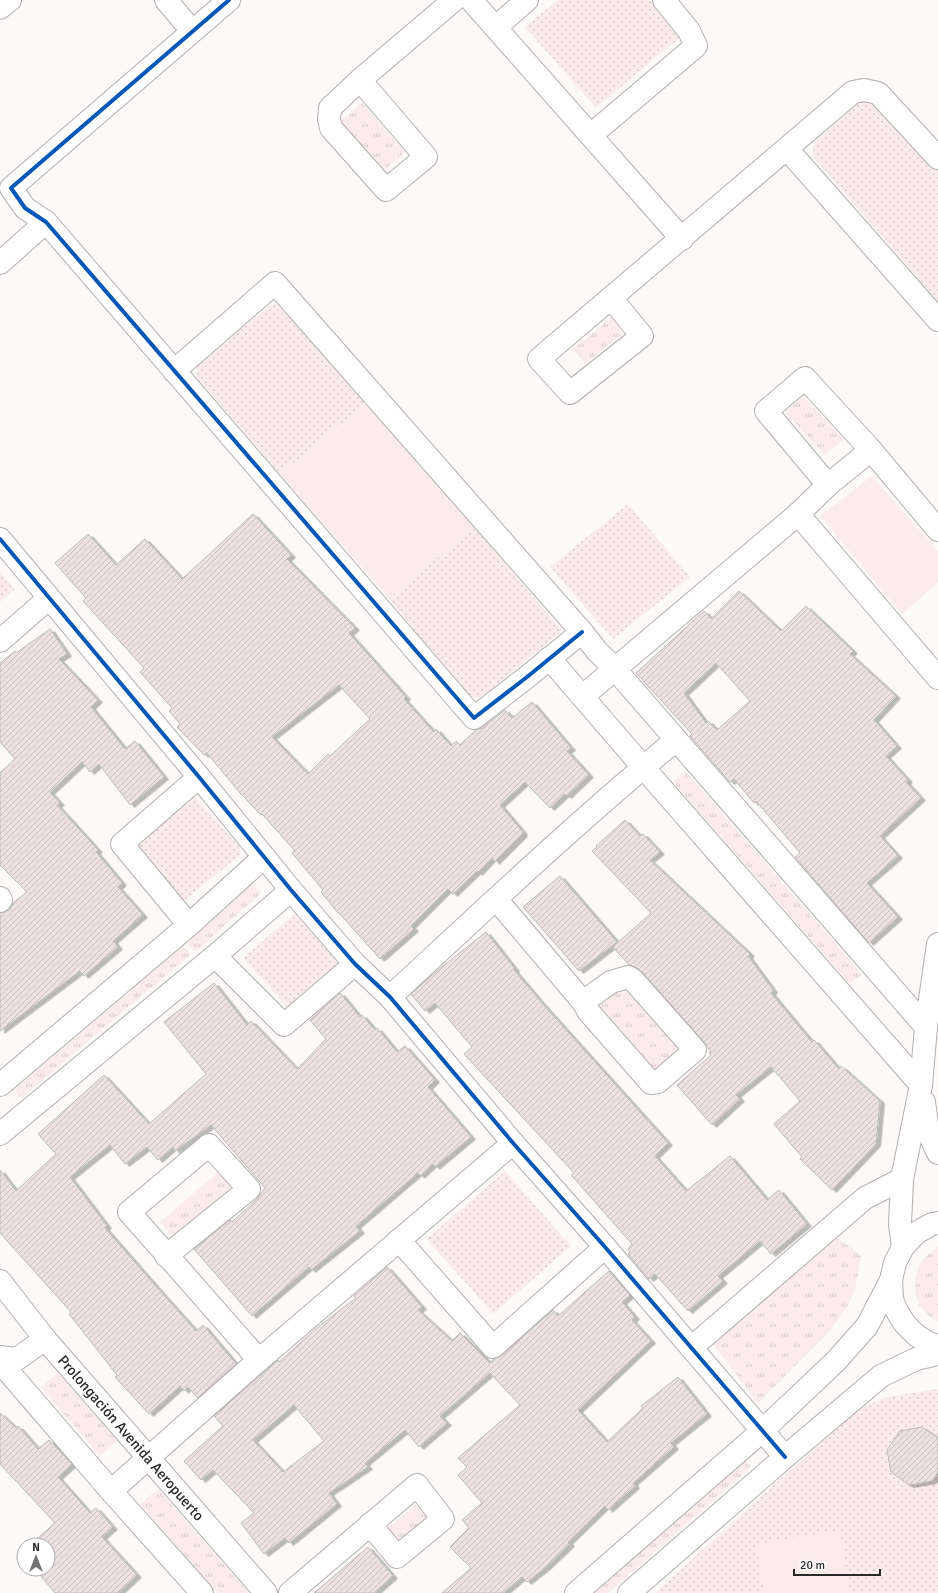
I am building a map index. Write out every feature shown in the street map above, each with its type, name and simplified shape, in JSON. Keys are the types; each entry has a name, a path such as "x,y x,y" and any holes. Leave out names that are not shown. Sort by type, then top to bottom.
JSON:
{"street":[{"path":"0,8 10,0"},
{"path":"166,0 192,31"},
{"path":"229,0 11,188 25,208 46,222 474,718 582,632"},
{"path":"360,80 426,158 386,190 330,128 330,108 360,80 454,0"},
{"path":"471,0 682,239"},
{"path":"496,27 527,0"},
{"path":"591,135 696,46 690,31 664,0"},
{"path":"611,298 642,336 570,393 539,359 611,298 682,239 853,92 864,90 878,93 938,158"},
{"path":"787,149 938,320"},
{"path":"0,263 46,222"},
{"path":"174,371 275,284 582,632 597,651 614,668 926,1027"},
{"path":"828,485 766,411 805,378 871,450 938,530"},
{"path":"582,696 798,514 828,485 871,450"},
{"path":"798,514 938,678"},
{"path":"0,539 199,777 291,890 355,964 390,997 513,1143 606,1247 785,1457"},
{"path":"0,641 49,598"},
{"path":"550,658 643,767 921,1084 928,1131 938,1153"},
{"path":"390,997 496,899 643,767 676,740"},
{"path":"189,925 122,844 199,777"},
{"path":"0,1085 189,925 264,857"},
{"path":"0,1134 215,956 291,890"},
{"path":"496,899 583,1002 588,1011 651,1083 658,1082 695,1050 634,981 628,977 611,982 583,1002"},
{"path":"903,1247 900,1224 902,1179 921,1084 926,1027 938,944"},
{"path":"215,956 284,1025 355,964"},
{"path":"111,1492 259,1360 513,1143"},
{"path":"166,1256 249,1189 209,1145 129,1212 166,1256 259,1360"},
{"path":"691,1348 865,1198 902,1179"},
{"path":"576,1593 762,1431 836,1361 867,1326 891,1280 895,1263 903,1247 916,1233 932,1224 938,1223"},
{"path":"399,1240 493,1347 606,1247"},
{"path":"891,1280 893,1301 902,1320 915,1335 933,1345 938,1346"},
{"name":"Prolongación Avenida Aeropuerto","path":"0,1281 46,1339 148,1459 266,1593"},
{"path":"0,1358 17,1359 46,1339"},
{"path":"629,1593 785,1457 881,1376 916,1359 938,1354"},
{"path":"0,1362 111,1492 202,1593"},
{"path":"290,1593 370,1524 417,1485 443,1519 397,1557 370,1524"}],"green space":[{"path":"558,0 651,0 681,36 596,108 525,27"},
{"path":"862,101 879,103 938,168 938,301 812,155 815,141"},
{"path":"362,102 405,152 383,171 340,122"},
{"path":"277,304 367,402 280,474 196,376 198,365 271,305"},
{"path":"611,318 623,333 585,364 573,349"},
{"path":"803,396 844,440 825,455 785,412"},
{"path":"367,402 475,527 389,598 280,474"},
{"path":"872,476 938,551 938,583 902,614 820,516"},
{"path":"628,504 690,577 613,639 550,567"},
{"path":"475,527 562,631 480,698 465,696 389,598"},
{"path":"0,572 15,589 0,602"},
{"path":"685,771 862,974 850,984 673,782"},
{"path":"193,795 240,847 240,855 183,902 136,845"},
{"path":"252,884 261,893 195,952 187,943"},
{"path":"295,913 341,964 289,1009 243,958"},
{"path":"183,946 191,954 21,1098 14,1090"},
{"path":"616,989 630,989 684,1050 656,1070 649,1068 594,1007"},
{"path":"219,1171 233,1188 174,1239 160,1222"},
{"path":"505,1171 571,1246 493,1314 427,1239"},
{"path":"837,1237 861,1256 855,1290 847,1307 829,1332 758,1403 713,1344"},
{"path":"938,1247 938,1321 927,1314 920,1306 916,1296 915,1285 921,1263 928,1254"},
{"path":"58,1373 117,1441 100,1456 41,1387"},
{"path":"938,1389 938,1593 655,1593 857,1410 893,1396"},
{"path":"743,1458 751,1467 608,1593 590,1593"},
{"path":"158,1489 249,1593 218,1593 140,1504"},
{"path":"416,1505 429,1520 398,1545 386,1530"},
{"path":"840,1530 850,1593 764,1593 756,1544"}],"building":[{"path":"253,514 291,555 287,559 355,628 349,633 406,697 404,699 434,732 436,729 451,746 456,741 460,745 476,730 482,728 505,710 512,718 532,702 571,748 567,751 589,775 567,796 565,794 550,808 525,782 500,805 523,832 523,834 495,862 492,858 478,873 477,871 453,894 448,889 411,926 414,929 380,959 321,892 323,890 292,853 295,851 262,814 261,815 240,793 207,753 204,755 177,727 180,724 169,711 172,708 140,672 144,668 83,601 86,598 55,563 88,534 116,565 145,539 182,579","holes":["339,685 370,719 330,756 328,754 308,774 272,737"]},
{"path":"739,591 781,631 806,606 853,651 850,654 896,696 874,720 897,746 886,756 908,780 906,782 921,798 880,836 898,856 867,883 898,917 869,943 795,857 800,853 756,801 754,803 734,779 730,782 690,736 692,734 636,673 704,611 711,619","holes":["716,663 750,701 717,730 708,721 706,723 684,693"]},
{"path":"50,629 67,654 59,659 98,700 91,707 125,749 135,741 164,777 130,805 99,764 90,772 82,762 50,792 60,803 57,805 98,850 96,852 122,883 118,887 143,915 113,941 118,947 84,976 80,971 0,1031 0,913 9,910 13,903 27,892 0,865 0,773 15,759 0,742 0,663 15,651 16,653"},
{"path":"625,820 640,836 643,834 660,852 650,860 750,954 748,956 773,990 771,993 812,1042 814,1040 839,1069 841,1066 880,1101 876,1144 832,1190 800,1159 802,1157 774,1124 800,1101 771,1067 736,1095 740,1099 712,1125 677,1085 711,1055 709,1053 711,1052 704,1042 643,973 635,967 629,965 613,947 651,913 592,851"},
{"path":"560,876 617,942 579,971 523,907"},
{"path":"486,932 515,969 514,970 541,1002 668,1143 655,1156 686,1191 730,1156 767,1200 779,1190 807,1224 771,1254 760,1241 718,1276 723,1281 688,1311 655,1274 649,1279 628,1254 630,1252 628,1249 632,1244 571,1175 574,1173 464,1054 472,1047 435,1003 425,1011 411,994 438,970"},
{"path":"214,983 247,1025 251,1021 297,1069 326,1039 310,1020 340,993 360,1017 362,1015 375,1030 377,1028 397,1052 405,1046 435,1080 428,1087 471,1137 435,1167 433,1164 420,1176 418,1173 356,1226 360,1231 311,1270 309,1267 252,1316 194,1249 230,1220 232,1222 257,1199 265,1188 211,1125 175,1151 173,1147 158,1160 147,1147 125,1164 110,1145 70,1177 107,1226 105,1228 161,1292 196,1331 203,1325 236,1364 198,1398 188,1387 184,1391 180,1386 149,1414 115,1377 117,1375 69,1314 71,1312 0,1233 0,1170 16,1191 56,1154 38,1134 104,1075 149,1124 206,1074 164,1022"},
{"path":"387,1267 422,1307 418,1310 452,1341 460,1333 490,1363 494,1359 501,1356 553,1310 558,1316 609,1271 630,1295 622,1302 635,1317 632,1320 651,1341 578,1410 607,1442 643,1408 641,1406 678,1377 707,1414 671,1443 674,1447 633,1483 635,1486 608,1510 605,1506 568,1542 570,1544 546,1567 527,1582 522,1577 503,1593 442,1593 471,1568 450,1547 469,1528 462,1520 482,1503 458,1475 467,1467 458,1458 520,1405 490,1373 440,1416 447,1423 419,1447 405,1430 365,1463 368,1467 329,1493 337,1504 289,1543 285,1538 264,1554 241,1523 254,1513 213,1470 201,1480 184,1461 223,1426 214,1416 278,1360 279,1362 318,1327 356,1298 354,1296","holes":["294,1405 324,1441 283,1472 253,1440"]},
{"path":"0,1413 16,1428 18,1426 38,1449 49,1440 72,1464 58,1477 90,1513 96,1508 113,1527 102,1537 137,1575 118,1593 55,1593 42,1577 56,1577 56,1537 39,1537 55,1523 0,1464"},
{"path":"922,1427 938,1438 938,1472 932,1481 909,1485 891,1472 887,1450 900,1431"},
{"path":"368,1547 393,1576 374,1593 314,1593"}],"cycle path":[{"path":"229,0 11,188 25,208 46,222 474,718 582,632"},
{"path":"0,539 199,777 291,890 355,964 390,997 513,1143 605,1247 785,1457"}]}
